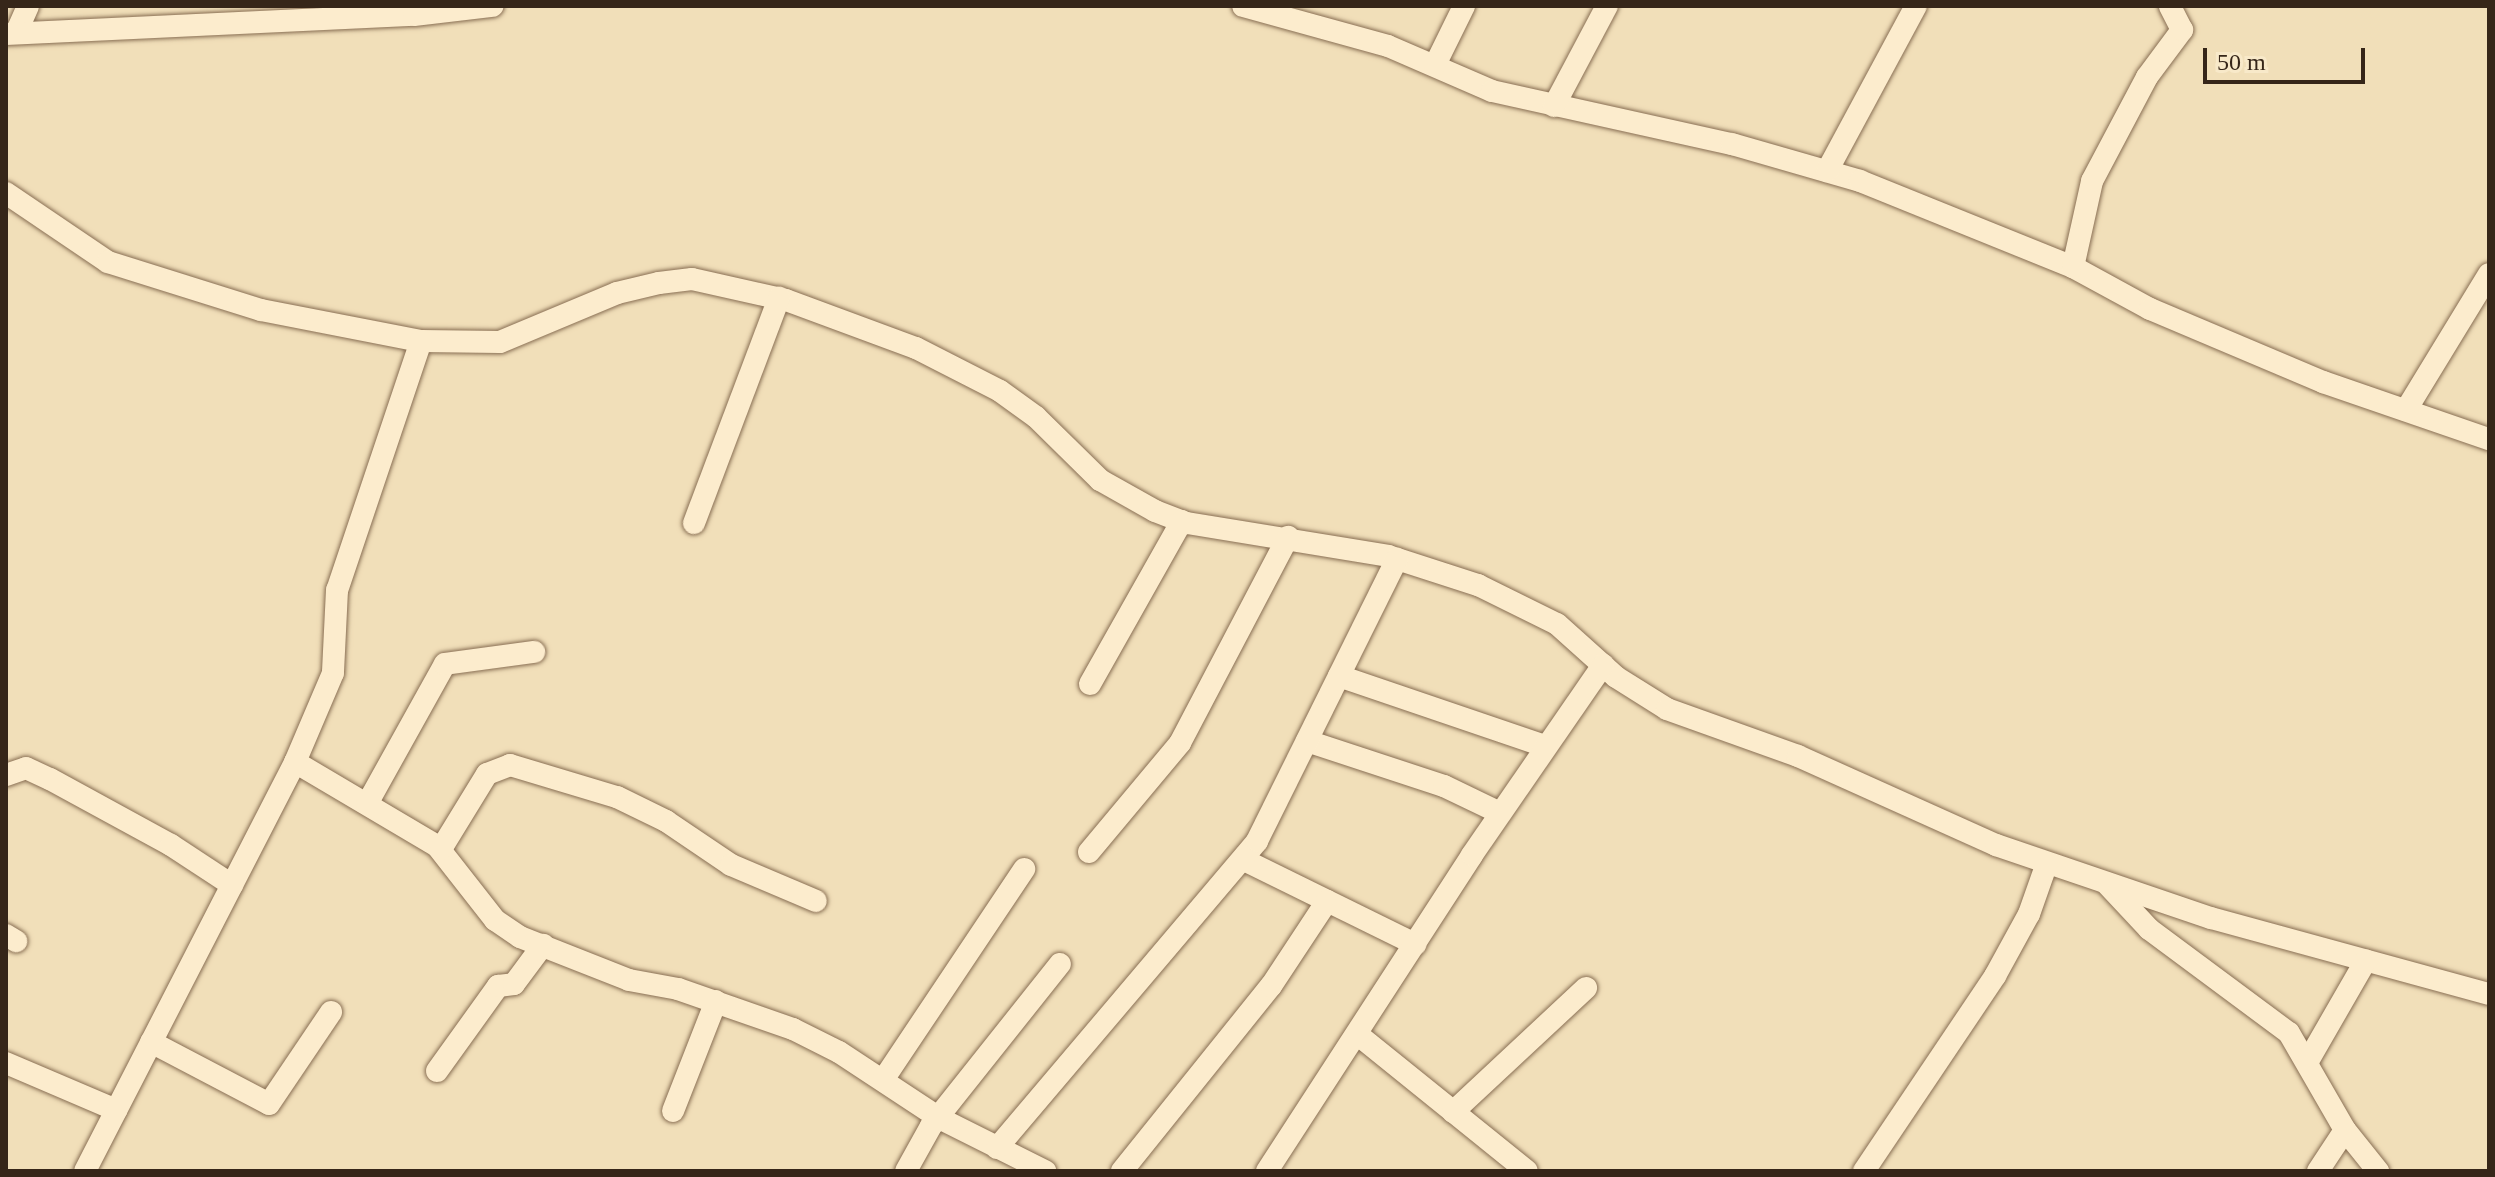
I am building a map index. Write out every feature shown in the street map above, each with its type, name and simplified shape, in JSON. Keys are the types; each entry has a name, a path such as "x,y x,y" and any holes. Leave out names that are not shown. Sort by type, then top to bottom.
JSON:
{"street":[{"path":"12,32 28,6"},
{"path":"12,32 492,6"},
{"path":"1243,6 1308,15 1492,91 1732,144 1827,171 2073,267 2150,309 2406,410 2489,439"},
{"path":"1435,65 1464,6"},
{"path":"1554,106 1607,6"},
{"path":"1827,171 1916,6"},
{"path":"2073,267 2092,181 2147,77 2182,30 2170,6"},
{"path":"6,193 108,262 261,310 421,341 472,346 500,342 617,293 692,279 779,298 916,348 991,386 1036,417 1112,489 1182,521 1288,537 1397,559 1523,604 1557,624 1603,665 1667,709 1798,756 2047,863 2489,994"},
{"path":"2406,410 2489,274"},
{"path":"694,523 779,298"},
{"path":"85,1171 295,762 333,673 337,590 421,341"},
{"path":"1090,684 1182,521"},
{"path":"1089,852 1180,743 1288,537"},
{"path":"997,1148 1167,942 1244,860 1397,559"},
{"path":"367,804 445,664 534,652"},
{"path":"1267,1171 1500,813 1603,665"},
{"path":"1339,676 1545,746"},
{"path":"1307,741 1444,786 1500,813"},
{"path":"295,762 441,849 495,920 543,945 629,980 716,1001 793,1029 883,1080 939,1118 1045,1171"},
{"path":"441,849 487,774 510,765 617,797 666,821 731,865 816,901"},
{"path":"6,775 26,768 50,779 171,845 232,885"},
{"path":"1244,860 1415,944"},
{"path":"1864,1171 1995,976 2029,914 2047,863"},
{"path":"883,1080 1024,869"},
{"path":"2105,882 2149,929 2289,1033 2308,1061 2345,1130 2378,1171"},
{"path":"1122,1171 1271,986 1327,901"},
{"path":"437,1071 498,986 514,984 543,945"},
{"path":"2308,1061 2366,960"},
{"path":"906,1171 939,1118 1060,964"},
{"path":"1453,1112 1586,988"},
{"path":"673,1111 716,1001"},
{"path":"151,1042 269,1104 331,1012"},
{"path":"1357,1034 1527,1171"},
{"path":"6,1063 116,1110"},
{"path":"2318,1171 2345,1130"}]}
